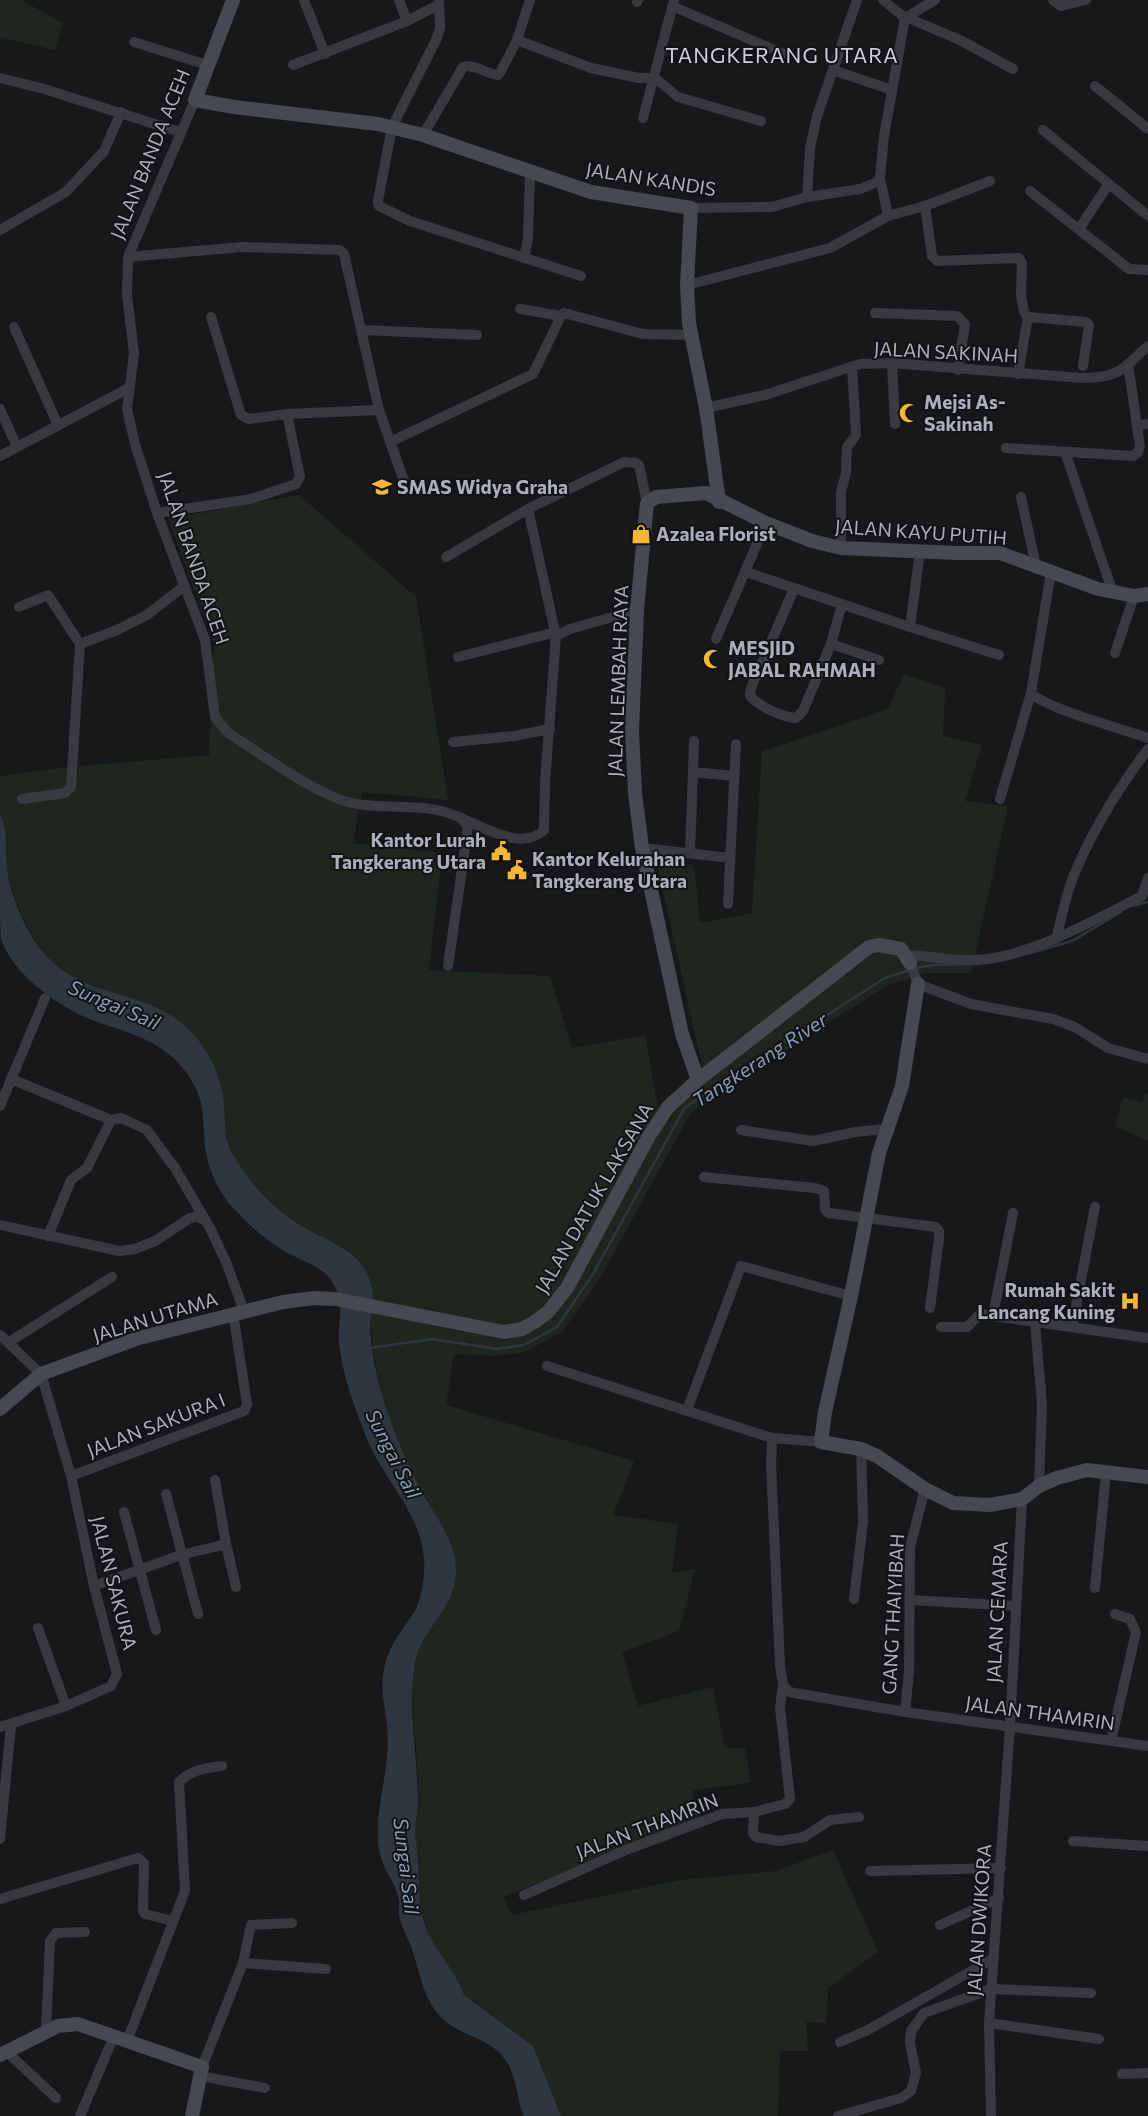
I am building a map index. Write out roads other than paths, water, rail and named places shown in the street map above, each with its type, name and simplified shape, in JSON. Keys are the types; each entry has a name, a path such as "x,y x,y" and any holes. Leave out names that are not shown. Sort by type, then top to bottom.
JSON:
{"street":[{"name":"JALAN BANDA ACEH","path":"233,0 206,65 195,100 128,257 127,295 134,352 129,388 128,414 158,513 205,640 215,717 228,733 306,783 339,799 435,810 494,832 521,839 536,837 544,830 556,634 528,509"},
{"path":"304,0 325,54"},
{"path":"399,0 407,21"},
{"path":"424,135 463,66 468,65 498,75 517,40 530,0"},
{"path":"807,197 810,148 817,116 857,0"},
{"path":"883,0 906,18 960,40 1013,69"},
{"path":"888,216 880,178 892,90 906,18 935,0"},
{"path":"1053,0 1061,6 1086,0"},
{"path":"293,65 407,21 439,3 440,28 436,40 392,127 378,201 380,206 410,222 581,276"},
{"path":"643,118 655,78 673,3 784,54"},
{"path":"517,40 591,68 639,78 655,78 678,97 761,121"},
{"path":"134,42 206,65"},
{"path":"834,70 892,90"},
{"path":"0,78 121,112 180,132"},
{"path":"1095,86 1148,129"},
{"name":"JALAN KANDIS","path":"195,100 392,127 424,135 591,192 691,208 772,207 807,197 860,189 880,178"},
{"path":"0,230 66,192 104,151 121,112"},
{"path":"1043,130 1148,216"},
{"path":"524,258 528,238 530,171"},
{"path":"687,286 830,248 888,216 925,206 990,181"},
{"path":"1079,229 1108,185"},
{"path":"1030,191 1129,270 1148,270"},
{"path":"925,206 932,256 937,261 1019,258 1022,263 1022,305 1028,317 1086,322 1089,324 1083,366"},
{"path":"691,208 687,286 692,335 706,408 719,502"},
{"path":"128,257 242,247 340,250 344,254 379,410 405,484"},
{"path":"520,309 561,316"},
{"path":"390,442 533,374 564,313 574,314 649,335 692,335"},
{"path":"875,313 958,316 965,324 958,370"},
{"path":"211,317 241,415 249,419 286,414 379,410"},
{"path":"1018,374 1028,317"},
{"path":"14,327 58,425"},
{"path":"362,330 477,335"},
{"name":"JALAN SAKINAH","path":"706,408 765,394 852,366 892,364 1018,374 1108,377 1128,364 1148,346"},
{"path":"892,364 895,424"},
{"path":"1006,448 1133,456 1138,452 1140,446 1143,425 1128,364"},
{"path":"841,548 841,492 846,473 847,447 856,435 852,366"},
{"path":"0,456 129,388"},
{"path":"0,409 17,447"},
{"path":"158,513 251,499 296,484 300,477 286,414"},
{"path":"1065,452 1113,593"},
{"path":"446,557 528,509 624,462 636,463 638,465 647,503 656,497 706,493 719,502"},
{"path":"1021,497 1036,566"},
{"name":"JALAN KAYU PUTIH","path":"719,502 812,541 841,548 920,552 1000,553 1113,593 1134,596 1148,594"},
{"name":"JALAN LEMBAH RAYA","path":"647,503 637,610 632,731 634,793 642,848 682,1034 698,1080"},
{"path":"716,639 766,523"},
{"path":"910,627 920,552"},
{"path":"746,572 999,655"},
{"path":"1000,799 1031,693 1051,572"},
{"path":"80,644 117,630 147,615 184,586"},
{"path":"794,589 751,688 750,696 755,702 781,714 796,718 804,711 831,644 842,604"},
{"path":"19,607 48,595 80,644 71,787 65,792 22,799"},
{"path":"1116,653 1134,596"},
{"path":"458,657 556,634 637,610"},
{"path":"831,644 879,660"},
{"path":"1031,693 1076,714 1148,738"},
{"path":"453,742 514,736 550,730"},
{"path":"690,853 694,741"},
{"path":"728,904 736,744"},
{"path":"1056,939 1071,882 1089,842 1116,791 1148,749"},
{"path":"692,772 734,776"},
{"path":"448,966 468,827 460,818"},
{"path":"642,848 730,858"},
{"path":"821,1442 824,1412 851,1296 865,1218 886,1129 902,1086 918,983 908,959 972,961 1003,956 1056,939 1142,896 1148,878"},
{"name":"JALAN DATUK LAKSANA","path":"335,1299 376,1305 504,1332 522,1329 536,1322 548,1312 567,1288 644,1144 668,1106 698,1080 869,947 879,944 890,945 901,949 908,959"},
{"path":"918,983 971,1004 1053,1018 1075,1027 1108,1048 1148,1059"},
{"path":"0,1106 45,998"},
{"name":"JALAN SAKURA I","path":"11,1078 111,1120 121,1118 146,1130 175,1168 205,1220 226,1262 238,1312 247,1404 244,1411 70,1476"},
{"path":"48,1236 71,1180 87,1168 111,1120"},
{"path":"741,1130 813,1141 855,1132 886,1129"},
{"path":"704,1177 747,1179 821,1189 824,1191 825,1209 828,1213 936,1227 939,1231 930,1308"},
{"path":"1072,1327 1096,1207"},
{"path":"993,1315 1013,1213"},
{"path":"0,1225 119,1251 135,1249 155,1241 190,1218 197,1217 205,1220"},
{"path":"687,1410 742,1266 851,1296"},
{"path":"41,1374 4,1339 112,1277"},
{"name":"JALAN UTAMA","path":"0,1409 41,1374 139,1338 238,1312 306,1299 335,1299"},
{"path":"941,1326 967,1327 980,1314 1148,1338"},
{"path":"1035,1322 1042,1404 1039,1486"},
{"path":"547,1366 772,1438 821,1442 861,1449 877,1456 924,1489 953,1503 990,1505 1022,1499 1039,1486 1072,1472 1086,1470 1148,1477"},
{"name":"JALAN SAKURA","path":"0,1727 66,1706 111,1686 117,1674 94,1586 70,1476 41,1374"},
{"name":"JALAN THAMRIN","path":"524,1895 626,1850 722,1814 754,1812 785,1804 790,1799 780,1708 783,1685 771,1464 772,1438"},
{"path":"854,1599 863,1522 861,1449"},
{"path":"1095,1588 1106,1473"},
{"path":"215,1480 226,1544 236,1587"},
{"name":"GANG THAIYIBAH","path":"905,1712 909,1672 910,1547 924,1489"},
{"path":"166,1494 198,1614"},
{"name":"JALAN CEMARA","path":"1010,1726 1022,1499"},
{"path":"124,1512 156,1630"},
{"path":"94,1586 182,1555 226,1544"},
{"path":"911,1600 1016,1606"},
{"path":"1110,1740 1136,1632 1130,1619 1115,1614"},
{"path":"38,1628 66,1706"},
{"name":"JALAN THAMRIN","path":"783,1685 789,1692 905,1712 1148,1746"},
{"path":"0,1839 11,1724"},
{"name":"JALAN DWIKORA","path":"991,2116 989,2023 1010,1726"},
{"path":"80,2116 121,2038 185,1892 178,1784 192,1772 222,1766"},
{"path":"754,1812 753,1833 756,1837 780,1842 804,1837 830,1820 859,1817"},
{"path":"1073,1840 1148,1846"},
{"path":"0,1899 138,1858 144,1864 143,1911 173,1921"},
{"path":"870,1871 1001,1868"},
{"path":"940,1925 999,1898"},
{"path":"192,2116 201,2072 243,1963 251,1925 292,1923"},
{"path":"46,2031 50,1941 56,1933 85,1932"},
{"path":"840,2042 866,2030 994,1958"},
{"path":"243,1963 326,1969"},
{"path":"838,2116 901,2098 911,2091 916,2073 910,2043 911,2031 918,2020 933,2009 991,1990 1091,1992"},
{"path":"989,2023 1099,2038"},
{"path":"56,2098 4,2053 58,2026 78,2024 121,2038 201,2072 265,2088"},
{"path":"1122,2074 1148,2073"}],"water":[{"name":"Sungai Sail","path":"0,815 5,828 6,862 12,891 30,934 43,952 59,967 76,978 149,1004 167,1013 184,1025 200,1042 212,1061 220,1082 227,1141 252,1183 284,1214 351,1254 360,1262 366,1272 373,1296 370,1333 376,1373 387,1412 410,1468 452,1546 456,1568 455,1582 451,1595 419,1650 413,1680 412,1715 418,1786 415,1834 418,1856 419,1894 423,1919 430,1937 456,1978 464,1995 533,2046 561,2116 524,2116 512,2072 504,2058 491,2046 460,2031 445,2021 432,2006 424,1989 413,1952 400,1920 399,1902 395,1887 379,1850 378,1819 388,1742 382,1688 383,1672 393,1645 419,1602 424,1579 423,1554 413,1519 375,1456 354,1404 341,1354 339,1335 340,1303 336,1289 331,1280 319,1269 289,1254 259,1233 226,1199 216,1183 209,1165 200,1099 186,1072 177,1062 168,1053 147,1040 86,1018 56,1001 42,991 17,966 1,939"}],"waterway":[{"name":"Tangkerang River","path":"1133,906 1148,902"},
{"name":"Tangkerang River","path":"1027,954 1072,941 1121,912"},
{"name":"Tangkerang River","path":"916,968 934,965 977,964"},
{"name":"Tangkerang River","path":"370,1348 432,1339 497,1349 524,1345 557,1327 593,1274 684,1109 708,1091 885,978 910,970"}],"place":[{"name":"Mejsi As- Sakinah","path":"909,413"},
{"name":"SMAS Widya Graha","path":"382,487"},
{"name":"Azalea Florist","path":"641,534"},
{"name":"MESJID JABAL RAHMAH","path":"713,659"},
{"name":"Kantor Lurah Tangkerang Utara","path":"501,851"},
{"name":"Kantor Kelurahan Tangkerang Utara","path":"517,870"},
{"name":"Rumah Sakit Lancang Kuning","path":"1130,1301"}],"district":[{"name":"TANGKERANG UTARA","path":"782,56"}]}
